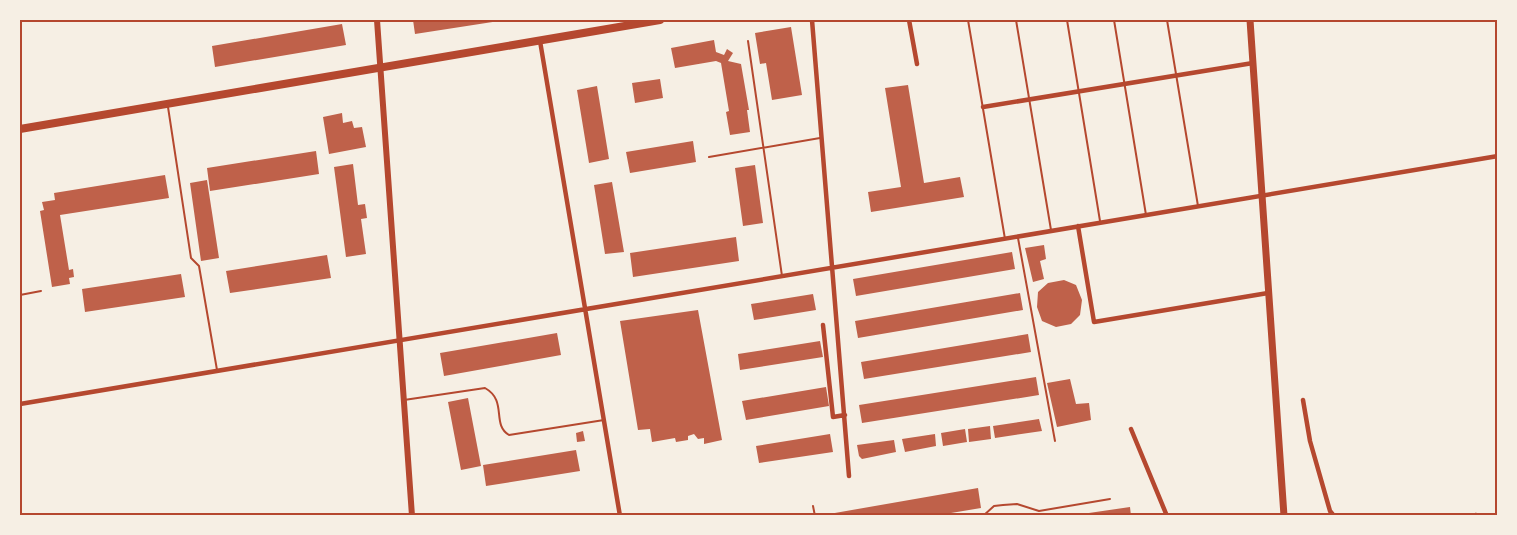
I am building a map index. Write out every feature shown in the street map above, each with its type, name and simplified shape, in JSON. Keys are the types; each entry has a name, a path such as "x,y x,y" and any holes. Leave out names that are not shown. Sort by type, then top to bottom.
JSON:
{"main road":[{"path":"20,129 660,20"},
{"path":"1250,20 1284,516"}],"street":[{"path":"377,20 412,516"},
{"path":"812,20 834,267 849,476"},
{"path":"909,20 917,64"},
{"path":"540,41 620,515"},
{"path":"983,107 1253,63"},
{"path":"20,404 1497,156"},
{"path":"1078,226 1094,322 1268,293"},
{"path":"823,325 833,417 844,415"},
{"path":"1303,400 1311,441 1330,511 1334,516"},
{"path":"1131,429 1167,516"}],"lane":[{"path":"968,20 1005,238"},
{"path":"1016,20 1051,231"},
{"path":"1067,20 1101,223"},
{"path":"1114,20 1146,215"},
{"path":"1167,20 1198,207"},
{"path":"748,41 782,276"},
{"path":"168,104 191,258 200,266 217,370"},
{"path":"709,157 822,137"},
{"path":"1018,237 1055,441"},
{"path":"20,295 41,291"},
{"path":"404,400 485,388 494,393 497,398 501,426 509,435 604,420"}],"path":[{"path":"983,516 994,506 1017,504 1049,512 1110,499"},
{"path":"813,506 815,516"}],"building":[{"path":"413,20 499,20 499,21 415,34"},
{"path":"342,24 346,45 215,67 212,46"},
{"path":"791,27 802,95 772,100 766,63 760,64 755,33"},
{"path":"714,40 716,52 724,55 727,49 733,53 728,61 741,64 749,110 747,110 750,132 730,135 726,112 729,111 721,63 716,61 675,68 671,48"},
{"path":"660,79 663,98 635,103 632,83"},
{"path":"908,85 924,183 960,177 964,197 871,212 868,192 901,187 885,88"},
{"path":"597,86 609,159 589,163 577,90"},
{"path":"342,113 343,123 352,121 354,128 362,127 366,147 329,154 323,117"},
{"path":"693,141 696,162 630,173 626,152"},
{"path":"316,151 319,174 210,191 207,168"},
{"path":"353,164 358,205 365,204 367,218 361,219 366,254 346,257 334,167"},
{"path":"755,165 763,223 743,226 735,168"},
{"path":"165,175 169,198 60,215 69,270 73,269 74,277 69,278 70,284 52,287 40,211 44,210 42,202 55,200 54,193"},
{"path":"207,180 219,258 201,261 190,183"},
{"path":"612,182 624,252 605,254 594,185"},
{"path":"736,237 739,261 633,277 630,253"},
{"path":"1044,245 1046,259 1040,261 1044,279 1033,282 1025,248"},
{"path":"1012,252 1015,269 856,296 853,279"},
{"path":"327,255 331,278 230,293 226,271"},
{"path":"181,274 185,297 85,312 82,289"},
{"path":"1064,280 1076,285 1082,300 1080,315 1071,324 1056,327 1042,321 1037,307 1038,292 1048,283"},
{"path":"1020,293 1023,310 858,338 855,321"},
{"path":"813,294 816,310 754,320 751,304"},
{"path":"698,310 722,440 704,444 704,438 698,439 694,434 688,436 688,440 676,442 675,438 652,442 650,429 638,430 620,321"},
{"path":"557,333 561,355 444,376 440,353"},
{"path":"1028,334 1031,352 864,379 861,362"},
{"path":"820,341 823,357 740,370 738,354"},
{"path":"1036,377 1039,395 862,423 859,405"},
{"path":"1070,379 1076,404 1089,403 1091,420 1057,427 1047,383"},
{"path":"826,387 829,406 746,420 742,401"},
{"path":"468,398 481,466 461,470 448,402"},
{"path":"1039,419 1042,431 995,438 993,426"},
{"path":"990,426 991,439 969,442 968,429"},
{"path":"965,429 967,442 943,446 941,433"},
{"path":"583,431 585,441 577,442 576,433"},
{"path":"830,434 833,452 759,463 756,446"},
{"path":"935,434 936,446 905,452 902,439"},
{"path":"894,440 896,452 862,459 859,456 857,445"},
{"path":"576,450 580,471 486,486 483,465"},
{"path":"978,488 981,508 933,516 829,516 829,514"},
{"path":"1130,507 1131,516 1082,516 1082,514"}]}
